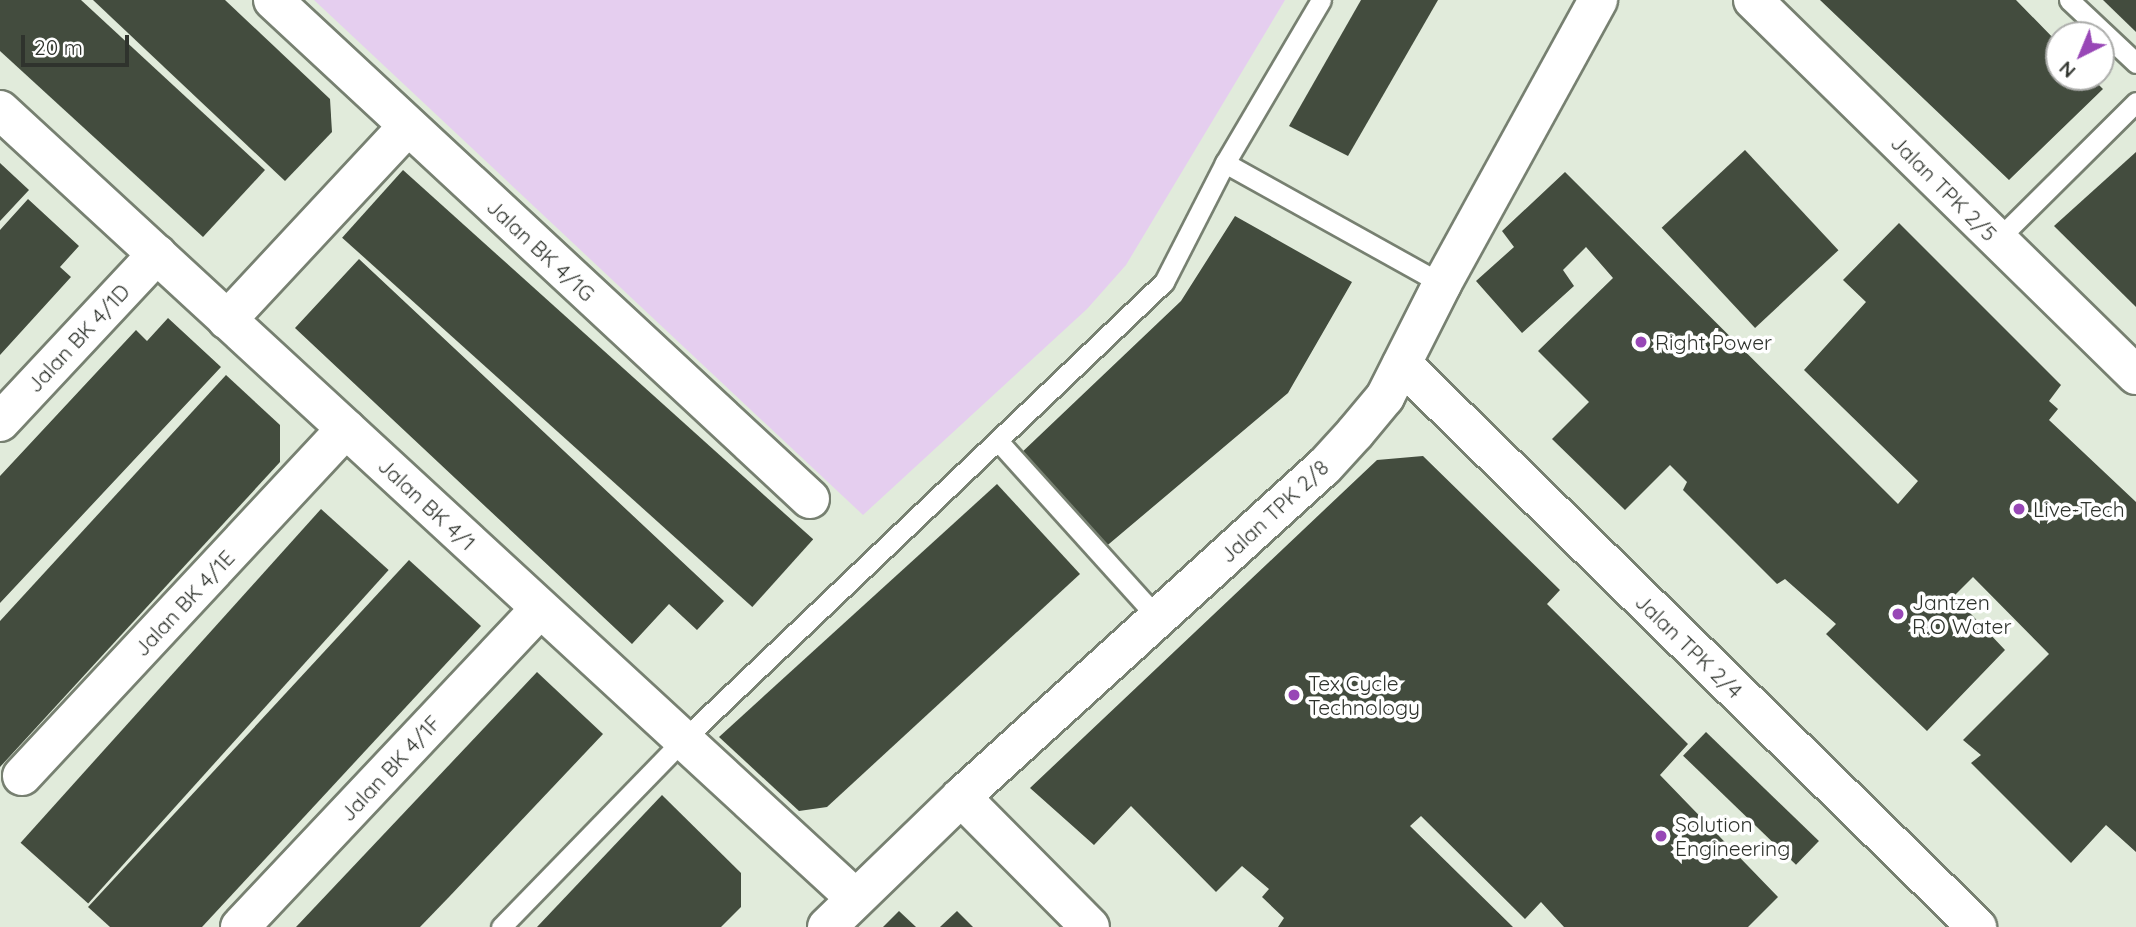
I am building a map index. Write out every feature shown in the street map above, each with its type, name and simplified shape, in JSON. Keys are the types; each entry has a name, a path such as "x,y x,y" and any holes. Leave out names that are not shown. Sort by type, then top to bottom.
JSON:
{"street":[{"name":"Jalan BK 4/1G","path":"273,0 810,499"},
{"name":"Jalan TPK 2/8","path":"827,927 961,797 1324,467 1385,397 1598,0"},
{"name":"Jalan TPK 2/5","path":"1753,0 2136,375"},
{"name":"Jalan BK 4/1","path":"0,110 855,898"},
{"path":"227,320 408,126"},
{"name":"Jalan BK 4/1D","path":"0,422 157,254"},
{"name":"Jalan TPK 2/4","path":"1402,364 1977,927"},
{"name":"Jalan BK 4/1E","path":"22,776 346,429"},
{"name":"Jalan BK 4/1F","path":"240,927 540,609"},
{"path":"961,797 1090,927"}],"lane":[{"path":"501,927 683,740 1164,282 1225,163 1321,0"},
{"path":"2069,0 2136,63"},
{"path":"1997,240 2136,102"},
{"path":"1225,163 1443,285"},
{"path":"998,441 1158,618"}],"shaded area":[{"path":"314,0 1285,0 1126,265 1087,309 863,515"}],"building":[{"path":"0,0 81,0 265,170 203,237 0,51"},
{"path":"93,0 225,0 330,99 332,132 285,181"},
{"path":"1361,0 1438,0 1348,156 1289,126"},
{"path":"1820,0 2016,0 2045,30 2045,91 2101,91 2009,180"},
{"path":"2103,0 2136,0 2136,32"},
{"path":"1745,150 1838,250 1755,328 1662,228"},
{"path":"2136,152 2136,307 2054,226"},
{"path":"0,163 29,190 0,221"},
{"path":"403,170 813,539 752,607 342,238"},
{"path":"1565,172 1898,504 1918,481 1804,370 1866,302 1843,280 1899,223 2061,385 2049,401 2058,409 2049,420 2136,502 2136,852 2106,825 2071,863 1971,763 1981,755 1963,740 2049,654 1973,577 1954,596 2005,650 1927,731 1826,634 1836,624 1785,579 1777,584 1683,490 1687,482 1670,465 1625,510 1552,439 1589,402 1538,351 1613,278 1586,247 1563,270 1574,286 1522,333 1476,281 1514,247 1502,231"},
{"path":"28,199 79,246 60,267 71,277 0,355 0,230"},
{"path":"1235,216 1352,282 1288,393 1103,549 1018,456 1181,301"},
{"path":"359,259 724,601 697,630 669,604 632,644 295,328"},
{"path":"168,318 221,367 0,603 0,476 136,330 147,341"},
{"path":"226,375 280,425 280,462 0,767 0,621"},
{"path":"1423,456 1560,590 1547,604 1688,744 1660,775 1778,897 1748,927 1564,927 1541,902 1525,919 1421,816 1410,826 1513,927 1278,927 1284,918 1262,897 1269,889 1242,866 1216,892 1131,806 1094,845 1030,788 1377,460"},
{"path":"997,484 1080,574 827,807 799,811 719,737"},
{"path":"321,509 389,570 88,904 21,843"},
{"path":"409,560 481,626 202,927 110,927 88,907"},
{"path":"537,672 603,734 449,897 420,927 296,927"},
{"path":"1706,732 1819,841 1796,865 1683,756"},
{"path":"662,795 741,873 741,907 721,927 537,927"},
{"path":"899,911 916,927 883,927"},
{"path":"957,911 973,927 940,927"}],"place":[{"name":"Right Power","path":"1641,342"},
{"name":"Live-Tech","path":"2019,509"},
{"name":"Jantzen R.O Water","path":"1898,614"},
{"name":"Tex Cycle Technology","path":"1294,695"},
{"name":"Solution Engineering","path":"1661,836"}]}
